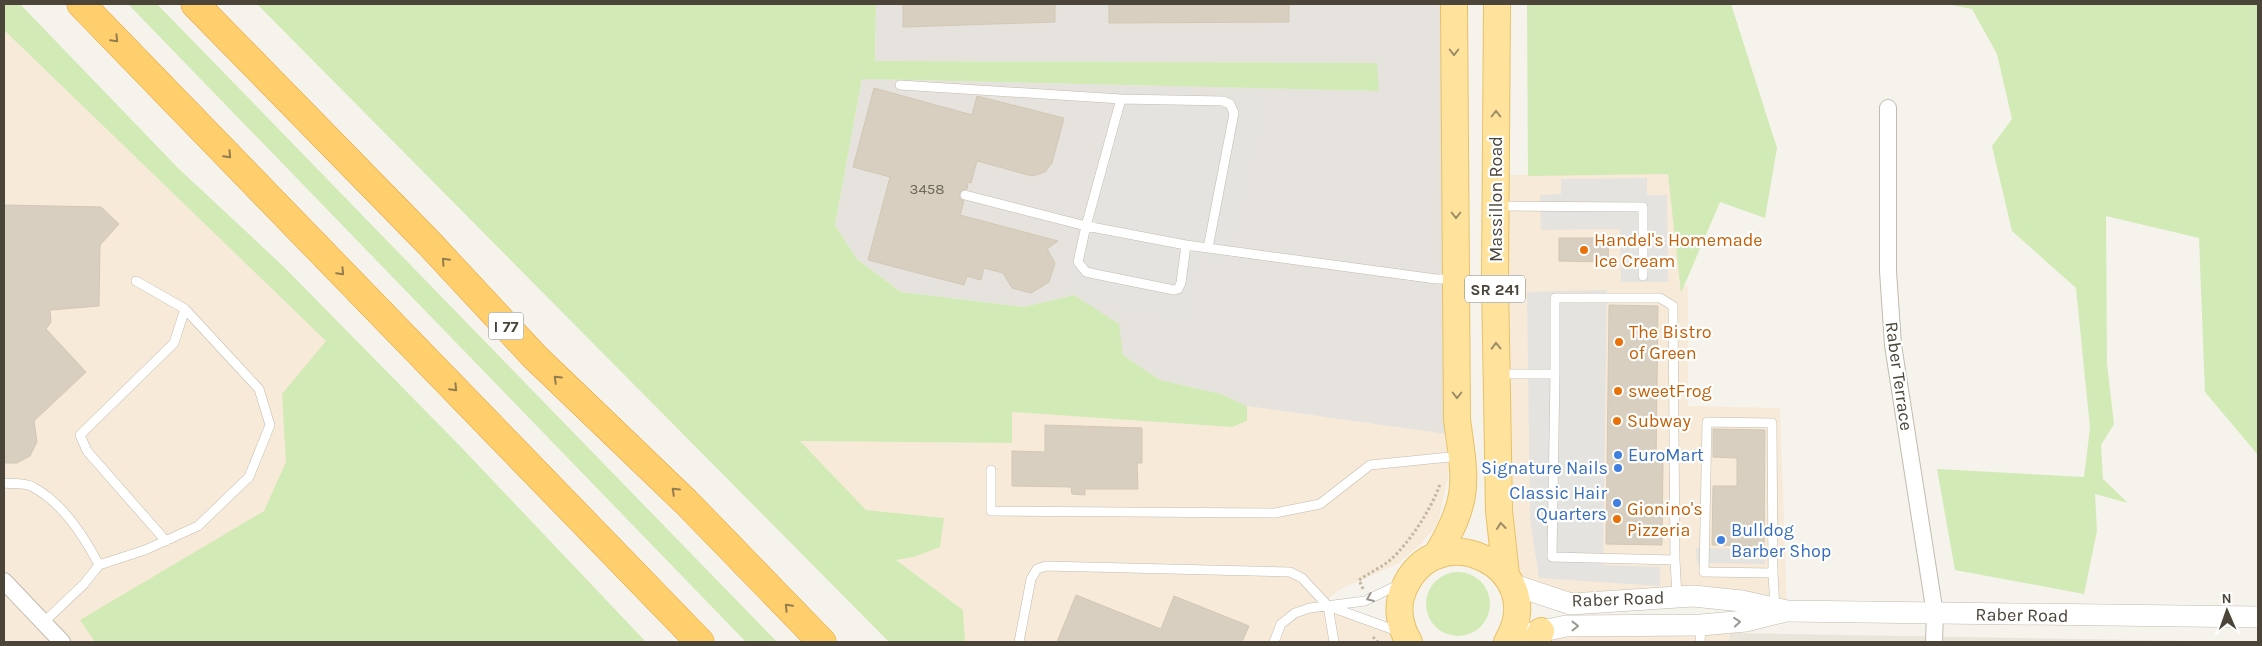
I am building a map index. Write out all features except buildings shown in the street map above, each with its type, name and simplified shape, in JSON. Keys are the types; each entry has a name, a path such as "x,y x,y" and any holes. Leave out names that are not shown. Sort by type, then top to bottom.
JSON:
{"highway":[{"path":"81,4 700,642"},
{"name":"I 77","path":"195,4 428,242 535,357 686,502 822,642"}],"main road":[{"path":"1436,556 1451,532 1463,500 1465,477 1451,457 1457,420 1454,4"},
{"name":"Massillon Road","path":"1497,4 1496,206 1499,511 1508,579 1515,592 1518,612 1514,632 1509,640"},
{"path":"1407,638 1399,615 1401,597 1408,579 1420,565 1436,556 1454,551 1473,553 1491,561 1508,579"}],"street":[{"name":"Raber Terrace","path":"1888,108 1888,271 1893,345 1934,614 1934,642"},
{"name":"Raber Road","path":"1508,579 1571,604 1693,596 1742,601 1781,610 1934,614 2258,617"},
{"path":"4,581 62,642"},
{"name":"Raber Road","path":"1509,640 1539,637 1566,626 1701,634 1781,610"}],"lane":[{"path":"900,85 1121,99 1223,101 1230,104 1234,113 1208,248"},
{"path":"1121,99 1078,262 1086,272 1170,290 1178,289 1186,245"},
{"path":"965,195 1086,226 1186,245 1436,280 1456,279"},
{"path":"1496,206 1643,207 1643,276"},
{"path":"44,622 84,584 99,565 145,550 198,526 249,477 270,425 259,389 185,308 136,281"},
{"path":"1676,560 1552,558 1555,298 1660,298 1673,306 1677,598"},
{"path":"166,541 87,451 80,435 174,343 185,308"},
{"path":"1497,374 1555,374"},
{"path":"1773,573 1704,572 1707,422 1772,423 1773,573 1781,610"},
{"path":"991,470 991,511 1275,513 1320,504 1370,465 1451,457"},
{"path":"4,483 29,485 51,499 86,539 99,565"},
{"path":"1019,642 1031,579 1037,569 1046,566 1290,572 1302,578 1328,606 1366,619 1407,638"},
{"path":"1274,642 1281,624 1295,613 1310,608 1367,600 1408,579"},
{"path":"1328,606 1334,642"}],"path":[{"path":"1367,600 1359,580 1390,560 1414,531 1433,503 1451,457"},
{"path":"1366,619 1363,628 1378,642"}],"shaded area":[{"path":"876,4 1444,4 1446,434 1247,406 1221,394 1160,380 1123,355 1074,295 1024,307 901,292 857,259 835,225 862,79 1379,91 1376,63 875,61"},
{"path":"4,30 326,341 638,642 4,642"},
{"path":"1120,89 1265,98 1226,260 1196,255 1185,317 1095,300 1080,288 1070,275"},
{"path":"1668,173 1681,286 1688,286 1688,406 1780,408 1787,611 1742,601 1571,604 1511,584 1496,175"},
{"path":"1647,178 1647,195 1667,195 1668,282 1621,282 1620,229 1541,230 1540,195 1561,194 1561,179"},
{"path":"1607,290 1603,565 1660,567 1660,586 1539,578 1530,519 1527,292"},
{"path":"1247,406 1446,434 1449,471 1438,523 1422,543 1399,563 1339,590 1319,607 1381,624 1409,642 965,642 963,610 896,560 914,557 944,518 866,510 799,441 1012,443 1011,412 1231,427 1247,421"},
{"path":"1696,548 1764,549 1765,564 1697,563"},
{"path":"1729,623 1729,642 1536,642 1541,631"},
{"path":"1730,633 2258,642 1729,642"}],"green space":[{"path":"4,4 20,4 178,168 284,267 461,447 646,642 95,642 80,620 264,511 286,462 282,394 326,341 4,30"},
{"path":"128,4 157,4 777,642 746,642"},
{"path":"257,4 876,4 875,61 1377,63 1379,91 862,79 835,225 857,259 901,292 1024,307 1074,295 1119,324 1123,355 1160,380 1221,394 1247,406 1247,421 1232,427 1012,412 1012,443 800,441 866,510 944,518 940,547 914,557 896,560 963,610 965,642 889,642"},
{"path":"1527,4 1731,4 1777,148 1765,218 1720,202 1681,293 1668,174 1528,176"},
{"path":"1946,4 2258,4 2258,455 2205,392 2199,238 2106,216 2107,364 2114,424 2101,445 2103,479 2128,503 2095,494 2097,531 2084,594 1955,570 1937,469 2084,477 2090,428 2076,288 2012,231 1992,146 2012,119 1997,54 1972,9"},
{"path":"1458,572 1476,578 1484,586 1490,604 1484,622 1476,630 1458,636 1440,630 1432,622 1426,604 1432,586 1440,578"}],"place":[{"name":"Handel's Homemade Ice Cream","path":"1584,250"},
{"name":"The Bistro of Green","path":"1619,342"},
{"name":"sweetFrog","path":"1618,391"},
{"name":"Subway","path":"1617,421"},
{"name":"EuroMart","path":"1618,455"},
{"name":"Signature Nails","path":"1618,468"},
{"name":"Classic Hair Quarters","path":"1617,503"},
{"name":"Gionino's Pizzeria","path":"1617,519"},
{"name":"Bulldog Barber Shop","path":"1721,540"}]}
